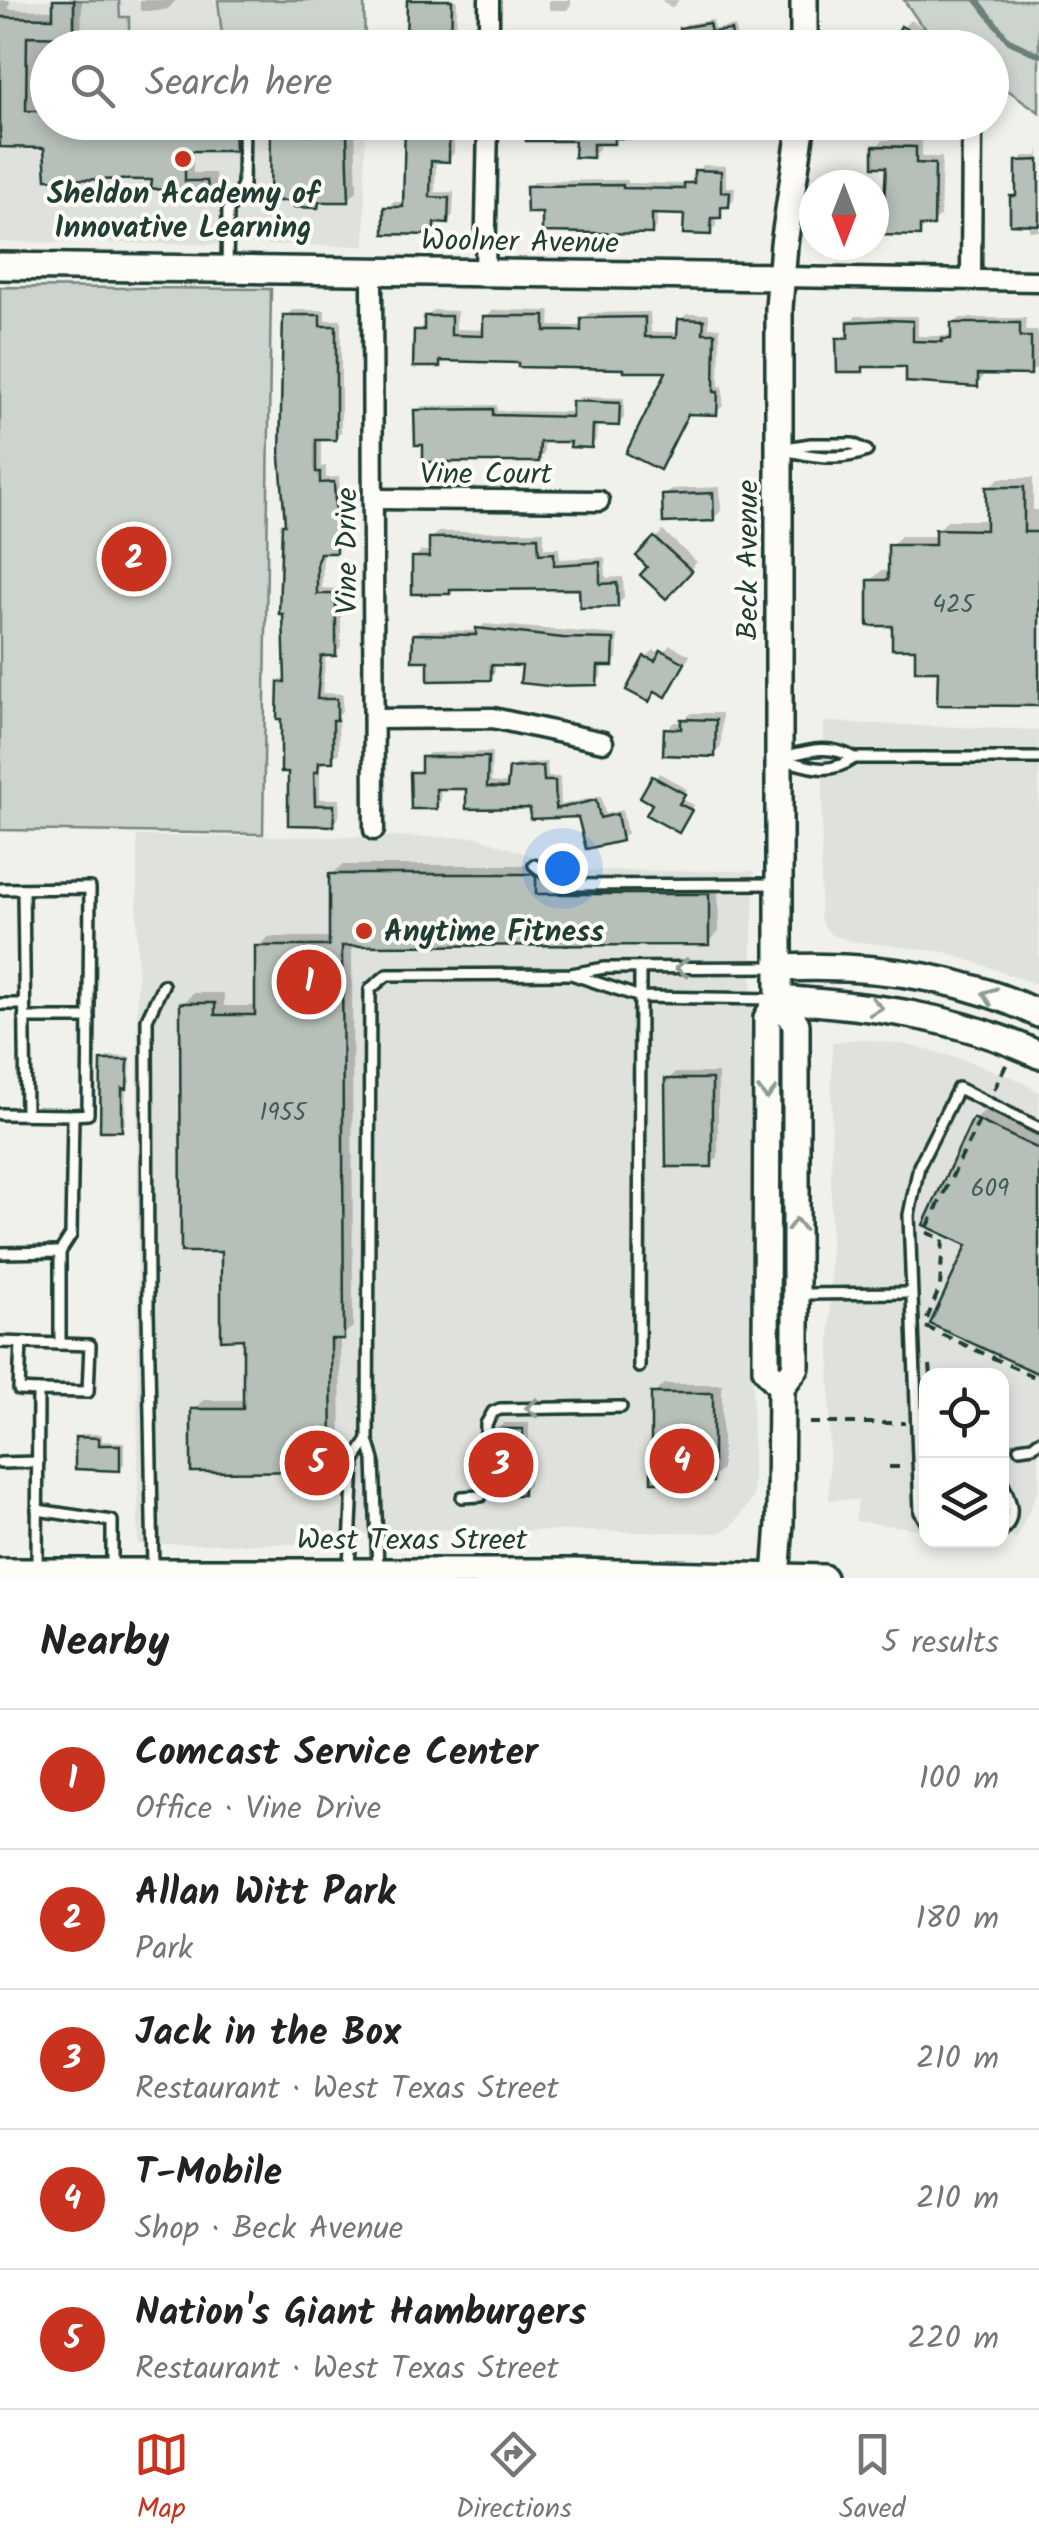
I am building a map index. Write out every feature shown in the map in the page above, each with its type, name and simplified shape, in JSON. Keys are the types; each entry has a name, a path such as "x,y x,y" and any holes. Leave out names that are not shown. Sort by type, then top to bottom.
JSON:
{"street":[{"path":"489,0 489,30"},
{"path":"804,0 804,30"},
{"path":"485,272 488,140"},
{"name":"Beck Avenue","path":"781,1387 766,1369 767,1018 779,999 780,968 781,277 800,140"},
{"path":"970,280 972,140"},
{"name":"Woolner Avenue","path":"0,266 1039,281"},
{"name":"Vine Drive","path":"372,272 374,830"},
{"name":"Vine Court","path":"373,499 599,501"},
{"path":"374,719 493,718 603,742"},
{"path":"780,968 853,967 910,975 972,989 1039,1014"},
{"path":"779,999 909,1012 966,1026 1039,1055"},
{"name":"Beck Avenue","path":"776,1577 781,1387 796,1367 796,1024 779,999"},
{"name":"West Texas Street","path":"0,1572 823,1578"}],"lane":[{"path":"228,269 228,211 243,184 244,140"},
{"path":"854,444 868,450 854,456 811,456 779,449 854,444"},
{"path":"780,758 826,749 840,750 854,758 1039,758"},
{"path":"780,758 812,768 840,768 854,758"},
{"path":"534,864 560,885 780,884"},
{"path":"0,889 90,888 88,1114 0,1114"},
{"path":"22,889 26,1114"},
{"path":"639,1367 640,968"},
{"path":"379,1575 374,1460 368,1440 370,989 387,974 780,968"},
{"path":"571,974 640,997 779,999"},
{"path":"153,1572 147,1019 162,985"},
{"path":"0,1004 24,1004"},
{"path":"24,1018 89,1018"},
{"path":"919,1428 909,1216 919,1166 958,1088 1039,1128"},
{"path":"60,1344 60,1252 70,1235 73,1115"},
{"path":"0,1252 60,1252"},
{"path":"796,1294 911,1293"},
{"path":"0,1342 20,1342 90,1345 88,1392 19,1390 20,1342"},
{"path":"38,1391 38,1510 49,1575"},
{"path":"486,1458 486,1424 493,1412 621,1407"},
{"path":"348,1575 354,1461 368,1440"},
{"path":"1018,1448 1039,1441"},
{"path":"0,1464 38,1462"},
{"path":"462,1498 481,1496 486,1478"},
{"path":"38,1510 112,1522 112,1572"}],"path":[{"path":"1010,1058 925,1232 943,1239 940,1286 924,1326 1039,1379"},
{"path":"810,1423 918,1423"}],"shaded area":[{"name":"Sheldon Academy of Innovative Learning","path":"0,0 364,0 365,30 30,30 30,140 365,140 365,246 0,242"},
{"path":"74,0 119,0 120,17 129,17 129,30 74,30"},
{"path":"218,0 364,0 365,30 221,30"},
{"path":"904,0 1039,0 1039,112 1009,91 1009,30 928,30"},
{"path":"0,287 271,289 263,834 0,830"},
{"path":"824,722 1039,730 1039,985 945,952 831,935 820,920"},
{"path":"137,836 478,837 571,870 755,871 753,1499 732,1526 720,1533 388,1529 327,1544 138,1544"},
{"path":"859,1039 909,1045 959,1058 1017,1079 1039,1092 1039,1488 1017,1538 1009,1537 1009,1368 919,1368 919,1529 855,1521 858,1500 829,1500 832,1042"}],"building":[{"path":"53,0 74,0 74,30 30,30 27,36 26,111 30,111 30,140 235,140 235,151 185,151 185,181 207,181 210,200 151,188 152,180 46,179 44,148 0,147 0,17 53,18"},
{"path":"407,0 452,0 451,30 406,30"},
{"path":"709,23 711,30 679,30"},
{"path":"271,140 347,140 349,202 319,202 318,208 293,207 293,201 270,201"},
{"path":"405,140 449,140 449,162 431,161 430,197 449,198 448,224 434,223 434,235 384,234 384,207 403,207"},
{"path":"614,140 614,144 593,144 593,158 574,157 575,141 526,141"},
{"path":"873,146 916,147 916,163 935,164 934,226 920,226 920,236 889,235 889,170 873,167"},
{"path":"1039,160 1039,225 1010,224 1010,196 1016,196 1016,161"},
{"path":"694,170 721,171 721,192 730,192 729,207 721,207 721,218 711,218 711,235 683,234 684,215 652,214 652,234 542,232 542,213 527,213 526,186 684,189 684,183 694,183"},
{"path":"283,315 320,315 320,326 336,326 336,440 316,440 316,472 320,472 320,483 334,482 336,525 336,553 320,553 317,562 317,594 336,594 336,656 321,656 317,699 337,699 337,720 333,720 333,762 319,762 318,772 314,772 315,805 334,805 334,826 288,825 288,772 281,772 281,719 277,719 278,682 285,682 283,614 279,614 285,524 280,457"},
{"path":"424,316 451,316 451,335 483,336 483,316 545,316 545,331 581,331 581,318 645,317 645,337 677,337 678,319 704,320 703,333 715,333 717,415 688,414 660,470 626,453 666,372 440,361 440,367 413,367 414,330 424,330"},
{"path":"913,321 913,341 942,342 951,339 951,323 1020,323 1020,337 1031,337 1031,375 978,374 978,387 906,382 906,367 863,367 863,372 837,372 836,338 848,338 848,322"},
{"path":"572,401 620,403 619,426 593,425 592,448 570,447 571,442 540,442 539,462 423,462 423,445 415,445 414,410 493,409 493,415 572,417"},
{"path":"986,487 1024,487 1024,532 1039,532 1039,706 937,705 938,671 915,671 915,649 892,649 892,626 868,626 868,580 888,580 888,545 935,545 935,529 986,530"},
{"path":"713,493 714,521 663,523 662,495"},
{"path":"538,537 539,554 554,553 554,565 600,562 600,584 617,583 618,607 580,608 579,589 412,594 412,557 429,557 429,538"},
{"path":"654,537 692,571 666,599 640,575 647,567 636,556"},
{"path":"476,628 563,638 614,639 613,666 598,666 597,685 548,686 520,683 522,666 491,665 491,680 428,681 428,661 412,661 413,634 476,635"},
{"path":"661,650 685,663 666,697 655,691 649,702 626,690 644,656 655,661"},
{"path":"681,719 716,720 715,757 663,755 664,728 681,729"},
{"path":"421,757 488,757 487,787 507,788 509,768 543,766 544,781 555,781 556,809 596,800 600,818 617,814 622,841 586,849 578,817 530,819 530,808 466,809 466,789 436,789 437,809 411,809 410,772 421,772"},
{"path":"652,776 685,794 679,804 692,810 679,833 646,815 652,804 640,797"},
{"path":"329,874 532,874 536,877 536,894 709,894 709,945 342,946 344,1339 331,1339 332,1471 191,1472 191,1409 243,1409 243,1339 221,1340 221,1252 181,1252 180,1003 215,1003 215,1015 255,1015 255,946 329,946"},
{"path":"101,1060 128,1060 127,1089 122,1088 122,1131 100,1131"},
{"path":"665,1079 712,1079 712,1167 666,1167"},
{"path":"973,1118 1039,1149 1039,1374 930,1324 967,1245 923,1225"},
{"path":"651,1393 713,1393 713,1482 651,1482"},
{"path":"494,1429 523,1429 523,1495 493,1495 492,1473 485,1470 478,1476 478,1461 485,1467 493,1462"},
{"path":"75,1437 99,1438 99,1445 120,1445 120,1471 75,1469"}],"waterway":[{"path":"977,0 1000,30"},
{"path":"1009,41 1039,55"}],"place":[{"name":"Sheldon Academy of Innovative Learning","path":"183,159"},
{"name":"Allan Witt Park","path":"134,559"},
{"name":"Anytime Fitness","path":"364,931"},
{"name":"Comcast Service Center","path":"309,982"},
{"name":"T-Mobile","path":"682,1461"},
{"name":"Nation's Giant Hamburgers","path":"317,1463"},
{"name":"Jack in the Box","path":"501,1465"}]}
